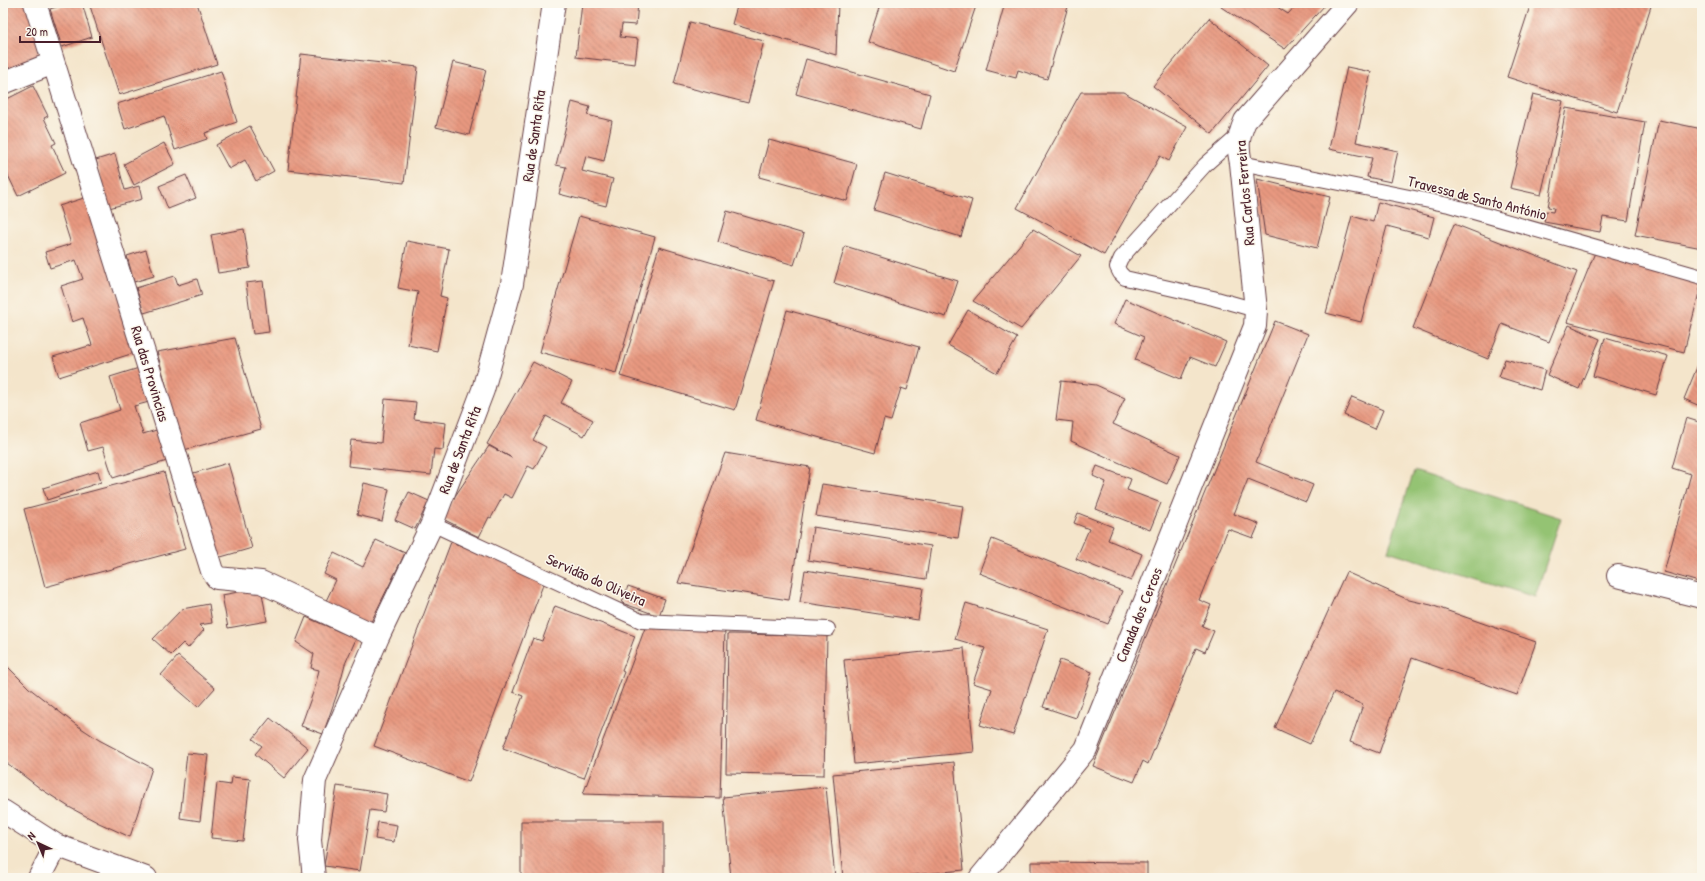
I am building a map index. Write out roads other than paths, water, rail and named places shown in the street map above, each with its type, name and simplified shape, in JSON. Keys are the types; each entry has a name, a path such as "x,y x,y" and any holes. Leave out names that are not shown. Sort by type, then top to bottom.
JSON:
{"street":[{"name":"Rua das Provincias","path":"35,3 212,571 218,578 260,582 378,637"},
{"name":"Rua de Santa Rita","path":"314,878 310,840 315,780 378,637 432,524 483,390 512,284 554,3"},
{"name":"Rua Carlos Ferreira","path":"1256,318 1241,163 1238,147 1239,135 1244,121 1348,3"},
{"path":"3,83 53,63"},
{"name":"Canada dos Cercos","path":"980,878 1086,749 1256,318"},
{"path":"1618,576 1702,597"},
{"path":"3,811 56,845 146,878"},
{"path":"39,878 56,845"}],"lane":[{"path":"1239,135 1205,165 1121,258 1117,267 1120,274 1125,278 1213,298 1256,318"},
{"name":"Travessa de Santo António","path":"1241,163 1449,205 1702,277"},
{"name":"Servidão do Oliveira","path":"432,524 641,621 828,629"}]}
